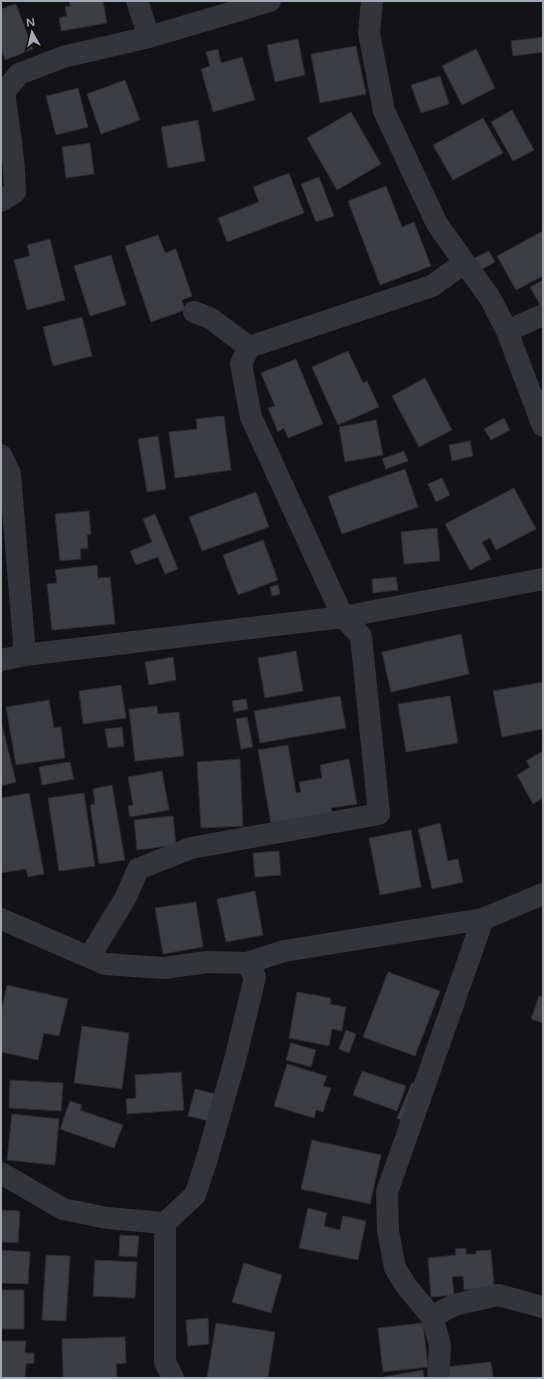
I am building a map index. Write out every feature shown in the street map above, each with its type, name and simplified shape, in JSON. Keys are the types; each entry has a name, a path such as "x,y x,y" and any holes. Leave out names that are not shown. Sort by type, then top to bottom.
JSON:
{"street":[{"path":"137,1 149,37"},
{"path":"1,201 15,192 15,167 9,136 4,92 19,74 63,58 149,37 270,1"},
{"path":"372,1 369,33 384,111 437,224 490,298 507,332 543,426"},
{"path":"90,956 126,897 138,869 191,848 379,814 361,636 343,617 251,417 241,364 249,347 432,286 464,263"},
{"path":"194,312 210,318 249,347"},
{"path":"507,332 543,315"},
{"path":"1,455 10,474 25,656"},
{"path":"1,660 343,617 543,579"},
{"path":"1,918 90,956 105,964 164,968 207,962 246,963 284,951 483,919 543,894"},
{"path":"438,1378 440,1345 432,1317 407,1287 395,1268 388,1230 388,1192 483,919"},
{"path":"1,1173 63,1209 107,1218 164,1223 195,1195 206,1162 235,1060 255,977 246,963"},
{"path":"164,1223 165,1362 173,1378"},
{"path":"432,1317 454,1305 498,1294 543,1307"}],"building":[{"path":"69,1 103,1 107,23 61,31 59,18 67,16 65,7 70,6"},
{"path":"16,4 33,49 5,60 1,49 1,9"},
{"path":"543,37 543,52 513,56 511,41"},
{"path":"298,39 305,75 275,82 267,45"},
{"path":"356,46 366,94 320,103 311,54"},
{"path":"218,49 221,63 242,57 255,100 213,112 201,69 210,66 206,52"},
{"path":"476,49 495,88 462,105 442,66"},
{"path":"440,76 449,104 421,113 411,85"},
{"path":"125,80 140,120 101,134 87,94"},
{"path":"78,88 88,127 56,135 46,96"},
{"path":"512,110 534,150 513,161 491,122"},
{"path":"351,112 381,164 337,190 307,138"},
{"path":"483,118 503,153 453,180 433,145"},
{"path":"198,120 205,161 168,168 161,127"},
{"path":"90,143 94,174 66,178 62,147"},
{"path":"289,173 304,213 227,242 218,218 259,202 253,187"},
{"path":"319,177 334,216 316,222 301,184"},
{"path":"386,186 402,227 414,222 431,266 380,285 348,201"},
{"path":"543,231 543,276 516,290 497,256"},
{"path":"158,235 165,253 176,249 192,296 182,300 185,310 151,322 125,246"},
{"path":"50,239 65,300 27,310 14,260 30,256 27,245"},
{"path":"489,251 495,262 479,271 473,259"},
{"path":"111,255 126,305 90,316 74,266"},
{"path":"543,280 543,310 530,287"},
{"path":"82,317 92,356 53,366 43,327"},
{"path":"348,351 363,383 367,381 379,407 338,425 312,367"},
{"path":"296,359 323,424 288,438 284,428 278,432 268,408 275,406 261,373"},
{"path":"425,378 452,430 419,447 392,396"},
{"path":"224,416 231,470 175,478 169,432 197,429 196,419"},
{"path":"504,418 510,430 491,440 484,429"},
{"path":"376,420 383,455 345,462 339,427"},
{"path":"158,436 166,489 147,492 138,439"},
{"path":"470,441 473,456 452,461 449,445"},
{"path":"404,451 408,461 386,469 382,459"},
{"path":"405,469 418,507 342,534 328,496"},
{"path":"442,478 450,495 436,502 428,484"},
{"path":"514,488 536,529 496,550 490,538 482,542 491,559 470,570 445,524"},
{"path":"256,492 269,527 202,551 189,517"},
{"path":"89,511 91,534 87,535 88,548 80,549 81,559 60,561 55,514"},
{"path":"155,514 178,569 165,574 158,557 136,565 130,551 152,542 143,519"},
{"path":"437,528 440,561 404,564 401,532"},
{"path":"263,540 278,580 238,595 223,555"},
{"path":"97,565 98,578 110,577 115,624 52,630 47,584 57,583 55,570"},
{"path":"396,577 398,590 373,593 372,579"},
{"path":"278,585 280,594 272,596 270,587"},
{"path":"461,634 469,674 391,692 382,652"},
{"path":"296,651 303,691 265,698 258,658"},
{"path":"173,657 176,680 149,685 145,662"},
{"path":"543,682 543,729 502,737 493,691"},
{"path":"121,685 126,718 83,724 79,691"},
{"path":"340,696 346,728 260,743 254,711"},
{"path":"450,696 458,743 406,752 398,704"},
{"path":"246,699 248,709 234,712 232,701"},
{"path":"49,700 54,728 61,727 65,758 16,765 6,707"},
{"path":"157,706 158,714 179,712 184,756 135,761 129,709"},
{"path":"247,717 253,747 241,749 236,719"},
{"path":"1,721 16,782 1,786"},
{"path":"122,727 124,746 108,748 105,729"},
{"path":"288,745 296,793 301,792 299,782 322,778 320,765 349,759 357,804 331,808 332,813 271,823 258,750"},
{"path":"543,751 543,798 533,804 517,775 530,767 526,761"},
{"path":"240,759 243,826 201,828 197,762"},
{"path":"70,762 74,779 42,785 39,767"},
{"path":"162,771 169,810 130,817 128,806 133,805 128,777"},
{"path":"112,785 125,860 99,864 90,805 95,804 93,789"},
{"path":"29,793 44,874 28,877 26,869 1,873 1,798"},
{"path":"84,793 95,866 59,871 48,798"},
{"path":"173,816 176,845 137,850 134,820"},
{"path":"440,823 448,861 458,859 463,882 432,889 418,829"},
{"path":"411,830 421,887 380,895 369,838"},
{"path":"279,851 281,875 255,877 253,853"},
{"path":"255,891 263,935 226,942 217,899"},
{"path":"196,902 203,947 163,954 155,908"},
{"path":"388,972 440,991 415,1056 363,1037"},
{"path":"7,985 68,999 59,1036 44,1033 38,1060 1,1052 1,1012"},
{"path":"297,992 331,998 330,1004 346,1007 342,1031 332,1029 329,1046 289,1038"},
{"path":"539,996 543,997 543,1023 531,1019"},
{"path":"82,1026 129,1033 122,1089 74,1083"},
{"path":"346,1030 356,1034 349,1053 339,1049"},
{"path":"291,1043 316,1050 311,1067 286,1060"},
{"path":"287,1064 327,1076 323,1086 331,1088 323,1112 316,1110 314,1118 274,1106"},
{"path":"362,1071 406,1086 397,1111 353,1095"},
{"path":"181,1072 184,1110 127,1114 126,1099 136,1098 135,1075"},
{"path":"10,1080 63,1083 61,1111 9,1108"},
{"path":"412,1083 421,1088 406,1122 397,1118"},
{"path":"195,1089 219,1095 213,1122 188,1116"},
{"path":"70,1101 82,1105 80,1110 123,1125 114,1148 60,1129"},
{"path":"12,1114 59,1119 55,1165 7,1160"},
{"path":"312,1140 381,1155 370,1204 301,1189"},
{"path":"308,1208 327,1213 324,1226 340,1230 343,1216 366,1221 358,1260 299,1248"},
{"path":"1,1210 20,1211 18,1243 1,1242"},
{"path":"120,1235 139,1236 137,1257 119,1256"},
{"path":"466,1248 466,1254 476,1254 476,1251 491,1250 494,1287 464,1290 463,1276 452,1277 454,1295 431,1297 428,1258 456,1255 455,1249"},
{"path":"1,1250 30,1252 28,1284 1,1283"},
{"path":"46,1255 70,1256 66,1321 42,1320"},
{"path":"95,1260 137,1262 135,1298 93,1296"},
{"path":"244,1263 282,1275 271,1313 232,1302"},
{"path":"1,1290 24,1290 24,1329 1,1329"},
{"path":"208,1318 209,1344 188,1346 186,1320"},
{"path":"216,1323 275,1332 268,1378 207,1378"},
{"path":"423,1323 428,1367 383,1372 378,1328"},
{"path":"125,1337 126,1363 116,1364 117,1378 63,1378 62,1339"},
{"path":"1,1341 26,1341 25,1353 34,1353 34,1363 26,1364 25,1378 1,1378"},
{"path":"491,1362 493,1378 446,1378 444,1367"},
{"path":"423,1370 424,1378 383,1377"}]}
